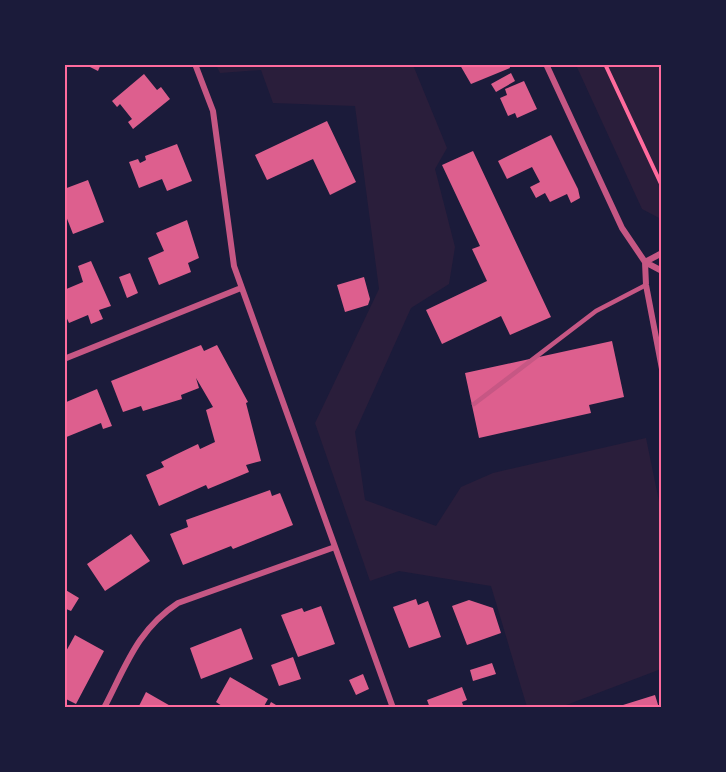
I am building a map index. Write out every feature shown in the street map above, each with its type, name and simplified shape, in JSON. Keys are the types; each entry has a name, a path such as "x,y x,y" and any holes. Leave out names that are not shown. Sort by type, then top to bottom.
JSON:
{"street":[{"path":"195,64 213,111 234,266 393,708"},
{"path":"546,64 622,228 645,262 662,271"},
{"path":"645,262 662,253"},
{"path":"645,262 646,285 662,369"},
{"path":"64,359 241,288"},
{"path":"104,708 143,633 157,617 178,603 335,547"}],"lane":[{"path":"474,404 596,311 646,285"}],"path":[{"path":"604,64 662,186"}],"shaded area":[{"path":"216,65 413,65 447,148 435,169 455,247 449,284 411,308 355,432 365,500 436,526 461,487 493,473 646,438 661,511 661,669 561,707 527,707 491,586 399,571 370,581 315,423 379,289 355,106 273,103 261,70 220,73"},
{"path":"576,65 661,65 661,219 642,209"}],"building":[{"path":"84,64 101,64 98,71"},
{"path":"509,64 510,68 471,84 460,65"},
{"path":"511,73 515,81 496,92 491,84"},
{"path":"144,74 157,90 161,87 170,99 133,129 128,122 132,119 120,104 117,107 112,101"},
{"path":"524,81 537,109 517,118 515,113 508,116 500,98 507,95 505,89"},
{"path":"327,121 356,182 330,195 313,159 267,180 255,155"},
{"path":"551,135 578,189 580,198 571,203 567,194 550,202 545,193 536,198 530,187 540,182 532,167 507,179 498,161"},
{"path":"177,144 192,181 167,191 162,179 139,188 129,162 138,159 140,163 146,160 145,156"},
{"path":"473,151 551,317 510,335 501,316 442,344 426,310 487,281 472,249 480,246 442,165"},
{"path":"88,180 104,222 73,234 64,211 64,189"},
{"path":"187,220 199,258 188,263 191,272 159,285 148,258 164,251 156,233"},
{"path":"91,261 111,306 99,310 103,319 91,324 88,315 69,323 64,312 64,290 83,282 78,266"},
{"path":"130,273 138,293 127,298 119,277"},
{"path":"364,277 370,299 368,305 345,312 337,285"},
{"path":"612,341 624,397 589,405 591,413 479,438 465,373"},
{"path":"201,345 204,351 217,345 248,402 246,403 261,461 246,465 249,472 208,489 206,485 159,506 146,475 164,467 161,462 198,444 200,449 215,442 206,410 213,407 196,378 199,388 181,395 182,399 143,411 141,406 123,412 111,381"},
{"path":"97,389 112,426 103,429 101,423 64,438 64,403"},
{"path":"270,490 272,496 280,493 293,525 233,549 231,546 183,565 170,534 188,527 186,520"},
{"path":"131,534 150,561 105,591 87,564"},
{"path":"64,589 79,598 71,611 64,608"},
{"path":"416,599 418,605 428,601 441,637 409,648 393,607"},
{"path":"469,600 493,608 501,633 467,645 452,606"},
{"path":"321,606 335,644 298,657 281,615 302,608 304,612"},
{"path":"241,628 253,659 201,679 190,648"},
{"path":"75,635 104,651 76,704 64,698 64,655"},
{"path":"293,657 301,679 279,686 271,665"},
{"path":"492,663 496,674 473,681 470,670"},
{"path":"363,674 369,689 356,695 349,680"},
{"path":"230,677 268,699 263,708 225,708 216,702"},
{"path":"462,687 467,700 462,702 464,708 430,708 427,700"},
{"path":"146,692 174,708 138,708"},
{"path":"655,695 659,708 624,708 623,705"},
{"path":"271,702 281,708 268,708"}]}
